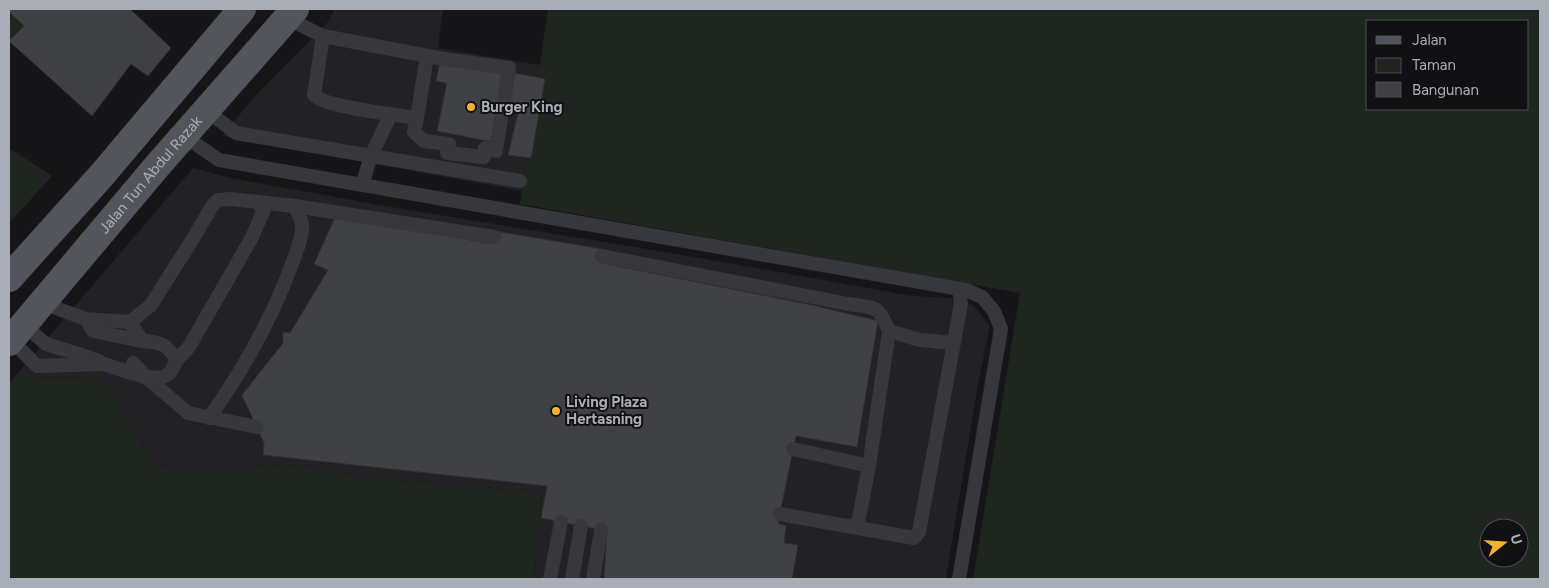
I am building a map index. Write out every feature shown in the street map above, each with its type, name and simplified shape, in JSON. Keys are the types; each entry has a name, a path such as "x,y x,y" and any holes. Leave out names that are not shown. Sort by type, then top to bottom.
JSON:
{"main road":[{"path":"9,278 101,176 242,9"},
{"name":"Jalan Tun Abdul Razak","path":"14,336 290,14"}],"lane":[{"path":"290,14 323,36 427,56 509,68 496,151 485,148 484,157 447,153 449,144 424,141 414,132 427,56"},
{"path":"323,36 314,95 317,99 344,106 417,118"},
{"path":"206,110 236,133 520,181"},
{"path":"362,185 371,156 391,114"},
{"path":"184,136 219,160 966,290 982,297 994,311 1001,329 959,579"},
{"path":"42,303 86,319 130,322 151,305 212,206 218,200 230,199 266,205 295,206 494,237"},
{"path":"146,377 161,378 170,373 177,360 189,347 251,239 266,205"},
{"path":"209,418 231,386 260,335 287,278 301,238 302,223 295,206"},
{"path":"602,256 876,308 883,316 889,331 869,466 857,528"},
{"path":"780,514 914,538 919,532 961,304 959,289"},
{"path":"86,319 93,331 142,341 159,342 171,351 177,360"},
{"path":"130,322 142,341"},
{"path":"889,331 920,340 953,343"},
{"path":"14,336 37,366 104,364 128,366 146,377 188,414 257,427"},
{"path":"14,336 82,355 104,364"},
{"path":"128,366 134,348 142,341"},
{"path":"793,449 869,466"},
{"path":"550,579 561,522"},
{"path":"572,579 582,524 602,528 593,579"}],"shaded area":[{"path":"335,9 443,9 438,48 540,65 522,191 222,136 256,95 327,23"},
{"name":"Living Plaza Hertasning","path":"193,168 231,178 380,205 695,257 912,296 953,298 973,305 990,326 977,390 946,579 534,579 542,492 361,477 298,464 205,470 155,466 100,377 15,376"}],"green space":[{"path":"548,9 1540,9 1540,579 973,579 1020,293 520,204"},
{"path":"9,12 24,26 9,41"},
{"path":"9,148 52,176 9,223"},
{"path":"15,376 100,377 155,466 205,470 298,464 361,477 542,492 534,579 9,579 9,383"}],"building":[{"path":"9,9 130,9 171,48 148,76 131,64 92,116 9,41 24,26 9,12"},
{"name":"Burger King","path":"440,62 506,74 493,142 437,131 447,83 436,81"},
{"path":"515,73 545,79 531,158 508,155 518,113 508,111"},
{"name":"Living Plaza Hertasning","path":"337,213 399,227 492,244 495,231 602,249 602,263 812,305 878,321 857,447 796,436 778,523 786,526 784,543 798,545 792,579 604,579 607,531 541,518 547,486 263,455 264,443 242,395 283,343 283,332 290,333 328,270 314,264"}],"place":[{"name":"Burger King","path":"471,107"},
{"name":"Living Plaza Hertasning","path":"556,411"}]}
